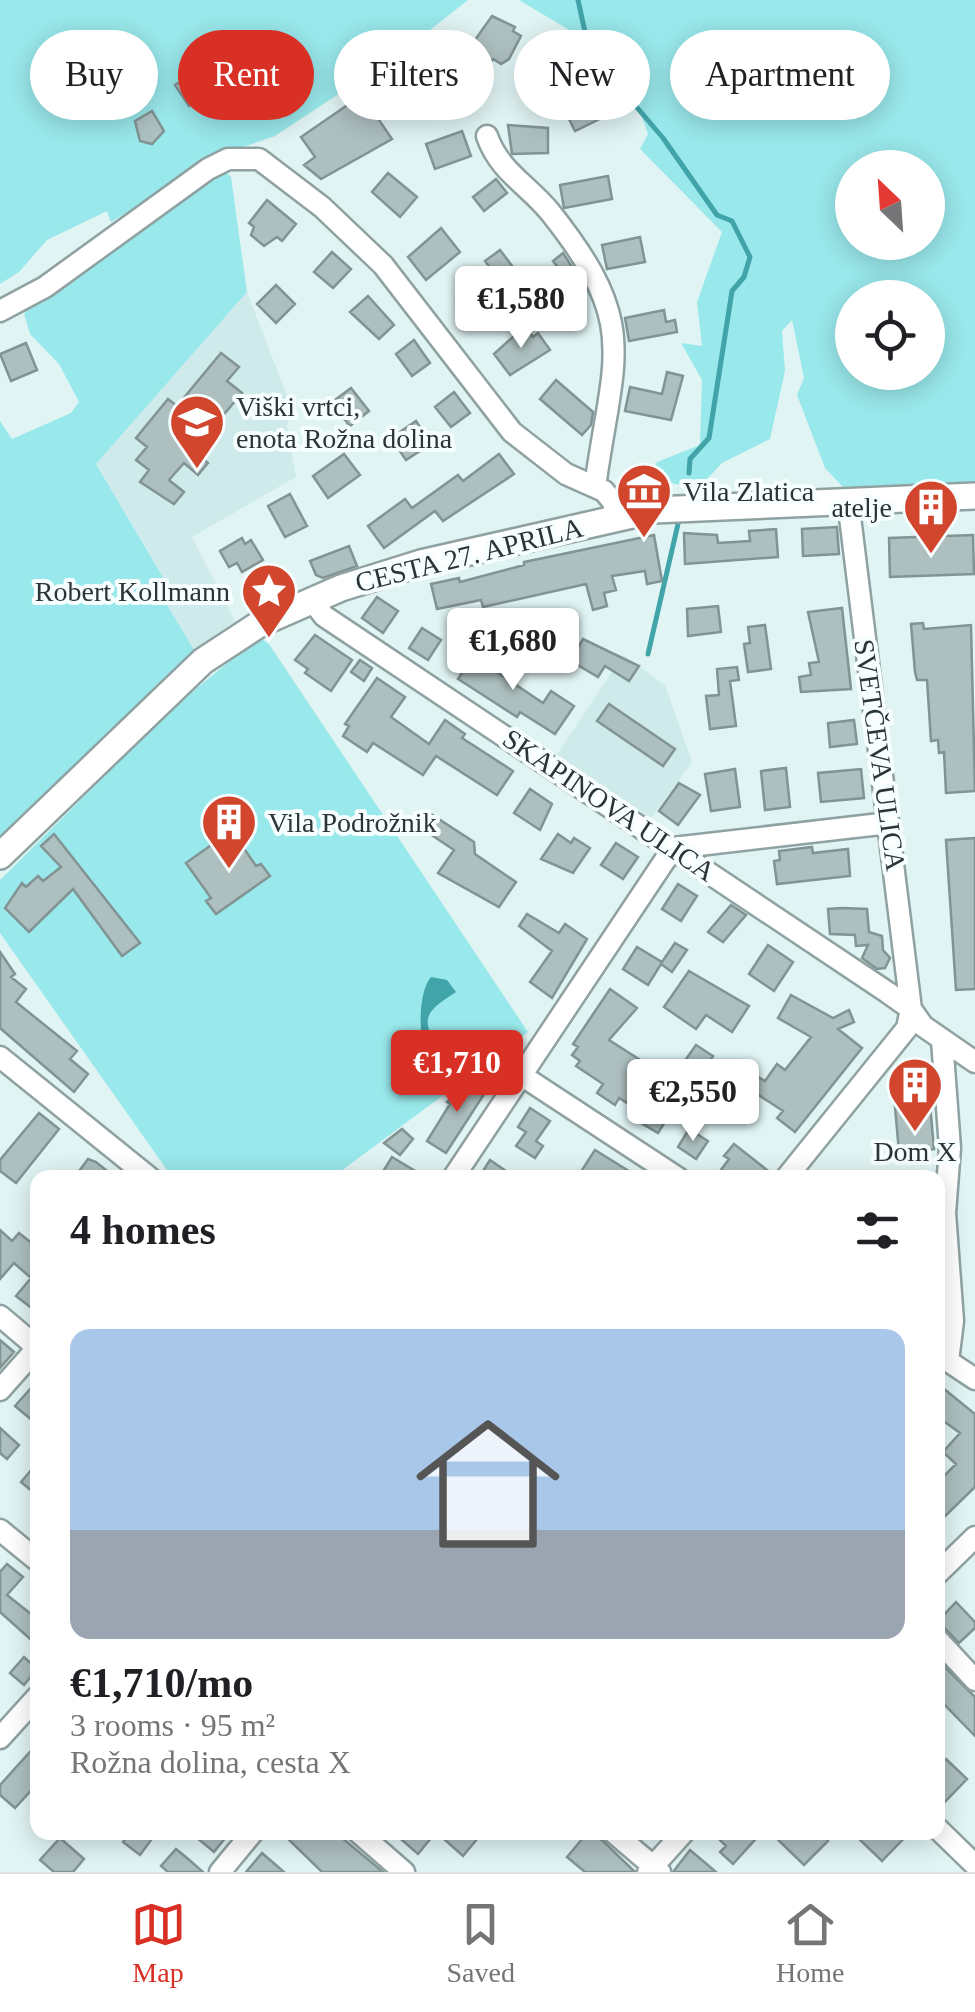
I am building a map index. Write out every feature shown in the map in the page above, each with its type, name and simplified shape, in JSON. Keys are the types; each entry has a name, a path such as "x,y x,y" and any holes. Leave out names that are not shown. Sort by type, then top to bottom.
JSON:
{"main road":[{"name":"CESTA 27. APRILA","path":"0,856 184,676 236,638 311,600 420,563 618,518 694,506 975,496"}],"street":[{"path":"486,136 508,173 544,206 576,245 612,314 615,368 595,487"},
{"path":"0,312 45,287 208,169 228,159 258,160 322,208 382,265 528,448 612,499 618,518"},
{"name":"SVETČEVA ULICA","path":"848,500 910,1009"},
{"name":"SKAPINOVA ULICA","path":"311,600 324,616 910,1009 942,1040 975,1062"},
{"path":"458,1170 673,848 889,822"},
{"path":"792,1170 907,1028 910,1009"},
{"path":"942,1040 950,1148 945,1202"},
{"path":"0,1057 140,1170"},
{"path":"521,1075 666,1170"},
{"path":"945,1225 953,1321 945,1350"},
{"path":"0,1316 30,1342"},
{"path":"0,1390 30,1356"},
{"path":"945,1358 975,1379"},
{"path":"0,1530 30,1554"},
{"path":"945,1567 975,1537"},
{"path":"945,1648 975,1680"},
{"path":"0,1738 30,1705"},
{"path":"945,1836 975,1865"},
{"path":"220,1872 246,1840"},
{"path":"367,1840 404,1872"},
{"path":"621,1840 653,1870 677,1840"}],"shaded area":[{"path":"0,0 468,0 430,30 334,30 334,97 314,110 314,30 178,30 178,120 299,120 275,136 223,154 111,222 107,211 47,240 19,272 0,284"},
{"path":"519,0 975,0 975,482 843,487 825,468 797,395 804,378 792,320 782,331 785,371 770,439 722,463 698,489 649,478 657,462 700,445 702,380 681,343 702,346 697,302 722,232 640,149 648,134 643,120 650,120 650,30 569,30"},
{"path":"222,168 231,177 247,292 96,464 167,584 158,590 194,650 0,838 0,421 12,439 71,413 79,402 59,364 30,334 24,314 37,297"},
{"name":"Viški vrtci, enota Rožna dolina","path":"247,292 293,411 287,425 296,477 192,537 235,621 194,650 157,590 167,583 96,464"},
{"path":"259,637 269,644 528,1032 342,1170 167,1170 0,933 0,880 174,707"},
{"path":"623,655 665,685 692,762 651,818 556,756"},
{"path":"431,977 447,980 456,992 428,1017 429,1031 439,1052 432,1059 421,1031 423,994"}],"building":[{"path":"492,16 515,27 514,49 509,59 501,64 494,60 494,30 482,30"},
{"path":"334,114 334,120 379,120 392,139 321,179 304,165 315,157 301,137"},
{"path":"157,120 164,131 152,144 140,141 135,121"},
{"path":"570,120 598,120 575,131"},
{"path":"508,125 548,128 548,153 512,154"},
{"path":"462,131 471,156 435,169 426,144"},
{"path":"388,173 417,197 400,217 372,192"},
{"path":"608,176 612,199 564,208 560,185"},
{"path":"496,179 507,193 484,211 473,197"},
{"path":"267,200 296,224 282,241 277,237 264,246 251,235 254,227 249,223"},
{"path":"441,228 460,252 426,280 408,257"},
{"path":"640,237 645,262 607,269 602,245"},
{"path":"500,250 532,292 507,312 499,302 471,323 456,304 495,274 485,261"},
{"path":"332,252 351,269 333,288 314,272"},
{"path":"563,253 574,270 564,276 553,261"},
{"path":"276,285 295,304 276,323 257,304"},
{"path":"368,296 394,325 379,339 350,312"},
{"path":"664,310 666,322 675,320 677,332 629,341 625,318"},
{"path":"525,326 533,337 538,333 550,350 510,375 494,354"},
{"path":"414,340 430,363 412,376 396,354"},
{"path":"26,343 37,370 11,381 0,354"},
{"path":"221,353 239,367 227,381 242,393 193,451 208,463 198,475 184,463 169,480 184,492 174,504 140,482 149,470 136,460 147,447 136,438 168,399 177,406"},
{"path":"667,372 683,376 671,420 625,411 630,387 662,394"},
{"path":"556,380 593,412 591,425 582,435 540,399"},
{"path":"351,388 369,411 350,426 331,403"},
{"path":"454,392 470,413 451,427 435,407"},
{"path":"416,421 431,444 406,460 391,438"},
{"path":"344,454 360,475 328,498 313,476"},
{"path":"499,454 514,474 443,521 435,511 384,548 368,526 405,499 412,508 458,475 463,481"},
{"path":"290,494 307,526 285,537 268,506"},
{"path":"837,527 839,554 803,556 802,529"},
{"path":"776,529 778,557 685,564 684,533 717,535 718,543 750,541 749,531"},
{"path":"654,535 662,581 647,584 645,571 612,576 616,590 604,593 607,606 593,610 586,584 483,607 481,600 437,609 431,584 459,578 460,582 524,562"},
{"name":"atelje","path":"973,535 974,574 890,577 889,538"},
{"path":"242,538 245,544 251,540 263,560 242,572 237,563 229,567 220,551"},
{"path":"349,546 357,566 323,578 316,575 310,561"},
{"path":"377,597 398,611 383,633 362,618"},
{"path":"718,606 721,632 688,636 687,609"},
{"path":"842,608 851,689 801,692 799,677 811,675 809,663 819,662 808,612"},
{"path":"923,623 924,629 971,625 975,791 946,793 944,752 939,753 938,740 931,741 927,680 917,680 915,672 911,624"},
{"path":"765,625 771,669 748,672 744,644 750,643 748,627"},
{"path":"422,628 441,640 428,660 409,648"},
{"path":"315,635 352,660 331,691 305,673 308,669 295,660"},
{"path":"583,639 639,666 629,681 605,666 598,677 571,661"},
{"path":"479,647 500,661 494,670 543,703 551,691 574,706 555,734 520,712 517,717 458,679"},
{"path":"360,660 372,668 364,681 351,672"},
{"path":"737,667 739,680 730,681 736,726 710,729 706,696 719,695 717,669"},
{"path":"377,678 405,697 391,717 429,744 445,720 465,734 462,738 513,771 497,795 436,756 423,775 373,743 367,752 343,736 349,726 345,724"},
{"path":"609,704 675,749 663,766 597,721"},
{"path":"854,720 857,744 830,747 828,723"},
{"path":"786,768 790,807 765,810 761,771"},
{"path":"735,769 740,807 711,811 705,774"},
{"path":"861,769 864,798 821,802 818,773"},
{"path":"679,783 700,795 678,825 659,811"},
{"path":"530,789 552,804 540,830 514,813"},
{"path":"431,814 474,842 475,854 516,882 499,907 438,873 454,850 421,828"},
{"name":"Vila Podrožnik","path":"221,825 228,834 232,831 256,866 261,864 270,876 216,914 206,901 211,898 186,863 217,841 211,832"},
{"path":"54,834 140,943 122,956 73,889 29,932 5,908 22,883 26,887 38,876 43,881 61,867 41,846"},
{"path":"558,834 571,843 574,838 590,848 573,873 541,859"},
{"path":"975,838 975,989 956,990 946,840"},
{"path":"616,843 638,857 623,879 601,865"},
{"path":"812,847 813,853 848,849 850,876 777,884 774,861 780,860 779,851"},
{"path":"678,884 697,896 681,921 662,909"},
{"path":"731,905 746,915 723,942 708,932"},
{"path":"828,909 867,909 869,932 882,936 883,950 890,958 885,968 877,969 862,958 868,945 856,946 855,935 830,934"},
{"path":"527,914 559,933 565,924 587,939 552,998 530,982 552,951 519,926"},
{"path":"675,943 687,950 672,972 661,964 648,985 623,969 637,947 662,962"},
{"path":"768,945 793,962 774,991 749,974"},
{"path":"0,952 15,974 11,977 26,989 16,1002 77,1051 70,1059 88,1074 74,1092 0,1028"},
{"path":"689,971 749,1006 732,1032 706,1015 696,1029 664,1007"},
{"path":"610,989 637,1008 609,1040 648,1065 627,1103 619,1098 615,1105 597,1093 603,1084 576,1066 580,1061 572,1055 578,1047 573,1044"},
{"path":"791,995 833,1018 849,1010 854,1022 838,1029 862,1048 795,1132 777,1118 783,1111 748,1088 756,1076 765,1081 777,1064 785,1070 811,1037 778,1018"},
{"path":"696,1045 713,1056 702,1073 684,1062"},
{"path":"474,1079 488,1088 446,1153 427,1141 450,1104 447,1102"},
{"name":"Dom X","path":"929,1093 934,1149 899,1152 894,1096"},
{"path":"649,1104 668,1117 658,1133 638,1121"},
{"path":"530,1108 550,1121 536,1141 543,1146 535,1158 516,1146 526,1132 518,1127"},
{"path":"39,1113 59,1129 16,1183 0,1171 0,1160"},
{"path":"402,1129 413,1139 400,1155 384,1143"},
{"path":"689,1129 708,1141 696,1159 678,1147"},
{"path":"734,1144 767,1170 721,1170 729,1159 724,1156"},
{"path":"595,1150 627,1170 582,1170"},
{"path":"392,1157 414,1170 384,1170"},
{"path":"88,1159 106,1170 80,1170"},
{"path":"490,1160 504,1170 484,1170"},
{"path":"0,1230 12,1241 19,1233 30,1242 30,1277 14,1263 0,1279"},
{"path":"30,1279 30,1307 16,1296"},
{"path":"0,1340 14,1352 0,1368"},
{"path":"30,1389 30,1418 15,1406"},
{"path":"945,1390 975,1414 975,1487 945,1516 945,1475 956,1464 945,1450 960,1433 945,1422"},
{"path":"0,1428 19,1445 7,1459 0,1453"},
{"path":"30,1471 30,1489 21,1482"},
{"path":"7,1564 23,1577 7,1595 30,1613 30,1639 0,1612 0,1572"},
{"path":"956,1602 975,1622 975,1628 959,1643 945,1628 945,1614"},
{"path":"24,1657 30,1663 30,1678 24,1685 10,1673"},
{"path":"945,1667 975,1697 975,1736 945,1705"},
{"path":"30,1752 30,1792 15,1808 0,1795 0,1785"},
{"path":"945,1760 967,1779 945,1802"},
{"path":"58,1840 84,1859 73,1872 54,1872 40,1860"},
{"path":"124,1840 151,1840 140,1855"},
{"path":"200,1840 224,1840 214,1852"},
{"path":"289,1840 345,1840 383,1872 322,1872"},
{"path":"402,1840 429,1840 418,1854"},
{"path":"445,1840 476,1840 463,1856"},
{"path":"581,1840 601,1840 635,1872 585,1872 567,1857"},
{"path":"720,1840 755,1840 733,1864 720,1852 726,1846"},
{"path":"778,1840 827,1840 804,1865"},
{"path":"860,1840 902,1840 882,1861"},
{"path":"176,1849 203,1872 168,1872 161,1866"},
{"path":"690,1850 716,1872 673,1872"},
{"path":"262,1853 284,1872 246,1872"}],"waterway":[{"path":"578,0 592,64 617,84 663,138 717,215 732,221 750,257 744,277 732,291 709,438 690,459 689,473"},
{"path":"648,654 678,524"}],"place":[{"name":"Viški vrtci, enota Rožna dolina","path":"197,471"},
{"name":"Vila Zlatica","path":"644,540"},
{"name":"atelje","path":"931,556"},
{"name":"Robert Kollmann","path":"269,640"},
{"name":"Vila Podrožnik","path":"229,871"},
{"name":"Dom X","path":"915,1134"}]}
